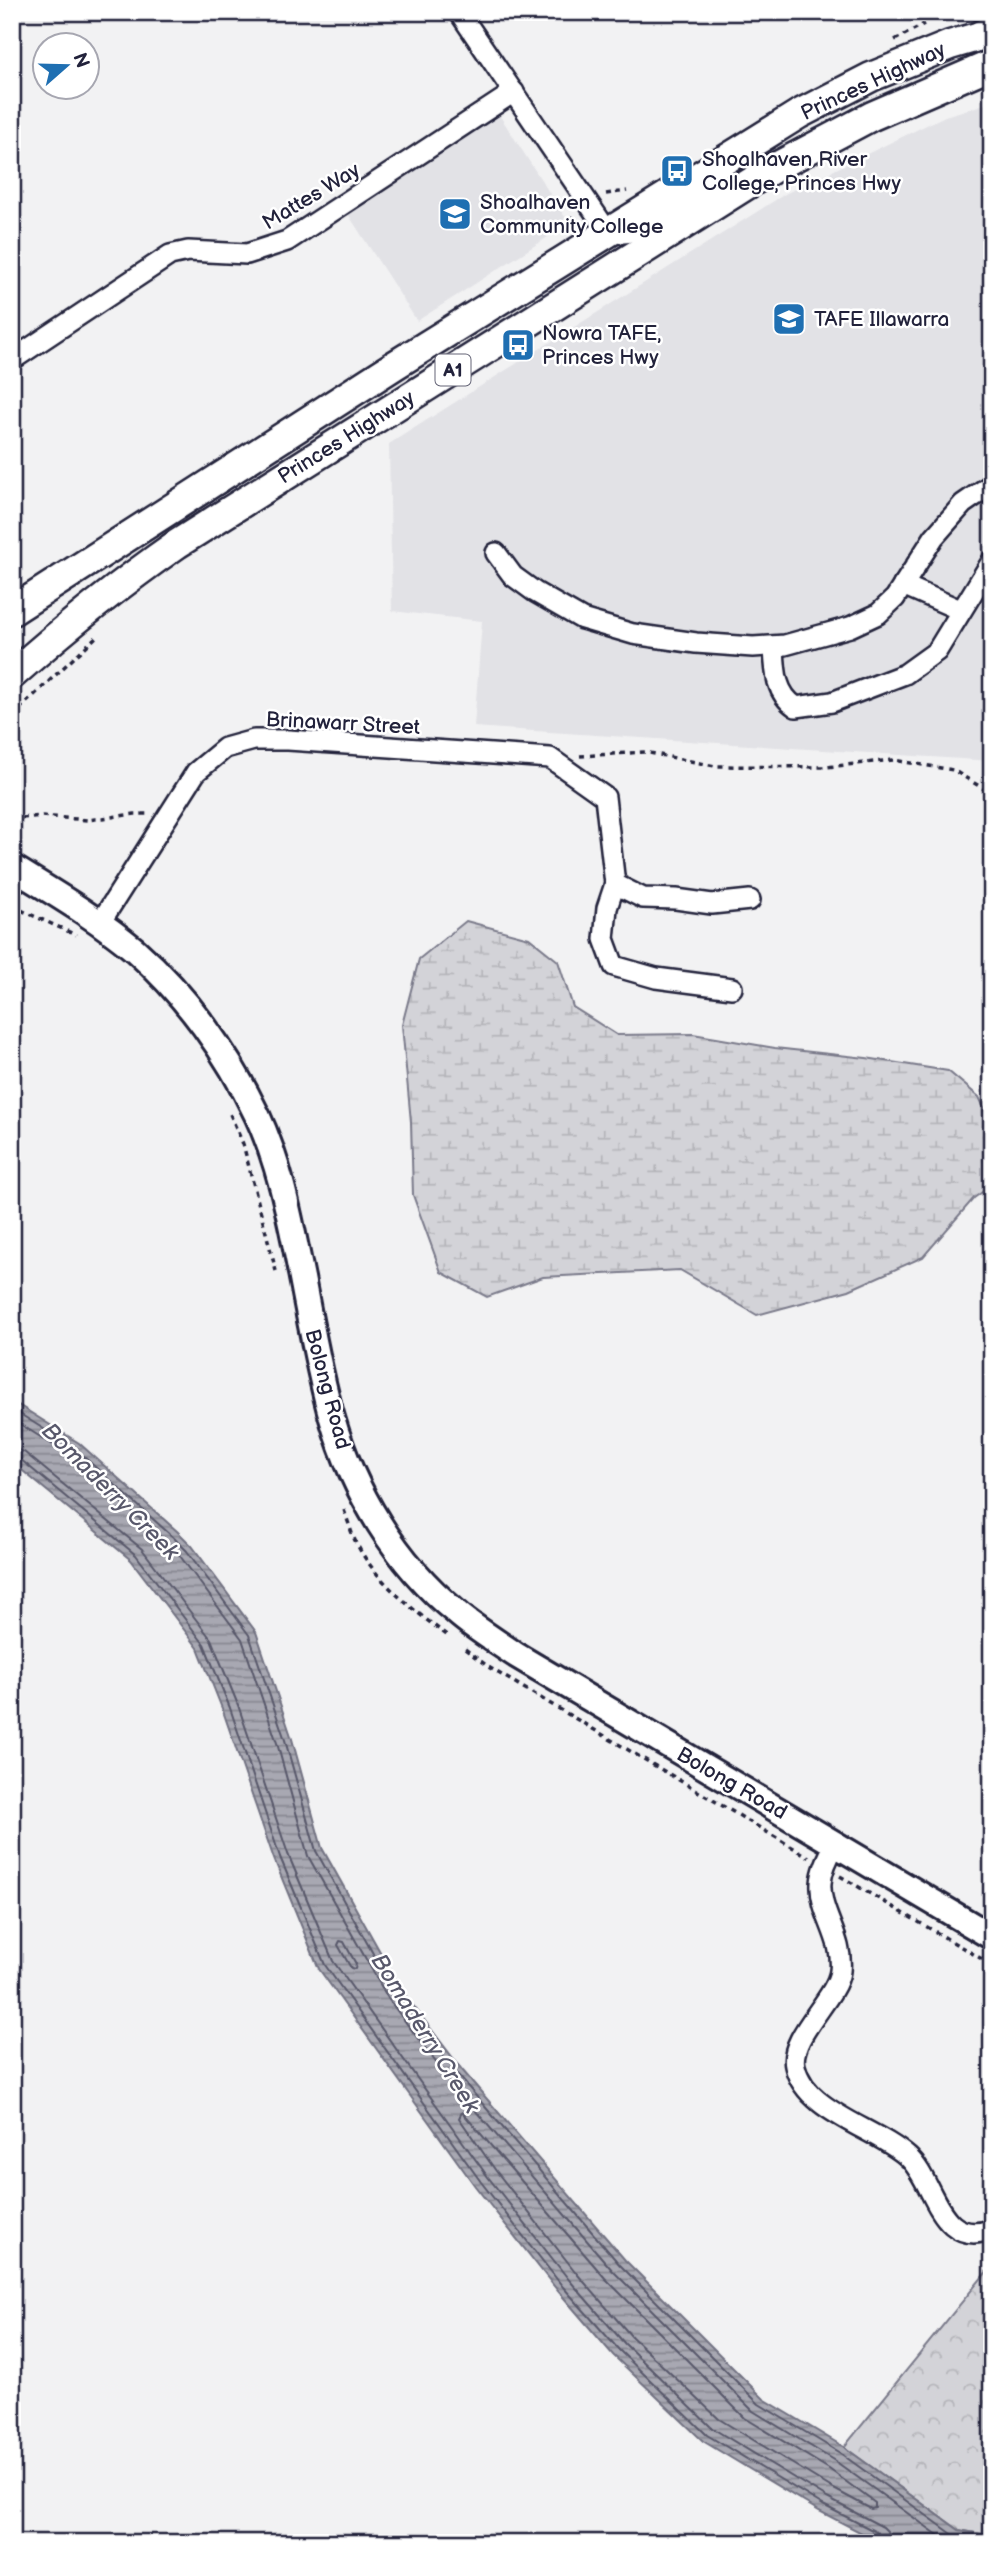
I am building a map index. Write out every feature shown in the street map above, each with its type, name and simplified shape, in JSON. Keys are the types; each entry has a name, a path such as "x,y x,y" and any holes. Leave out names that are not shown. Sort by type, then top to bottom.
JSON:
{"highway":[{"name":"Princes Highway","path":"12,611 395,365 830,96 992,29"},
{"name":"Princes Highway","path":"12,675 115,587 177,544 772,169 872,116 992,64"}],"main road":[{"name":"Bolong Road","path":"12,867 93,933 136,951 166,982 224,1054 258,1117 272,1154 289,1218 332,1418 350,1469 376,1518 415,1572 455,1612 516,1655 992,1937"}],"street":[{"path":"459,12 608,232 622,235 638,232 697,199 772,169"},
{"name":"Mattes Way","path":"12,360 170,255 188,251 247,254 287,241 513,92"},
{"path":"496,553 513,576 582,619 633,634 696,643 785,645 850,627 878,614 895,598 934,537 963,504 992,484"},
{"path":"774,646 775,670 784,699 796,707 832,702 905,674 937,651 992,561"},
{"path":"903,585 960,610"},
{"name":"Brinawarr Street","path":"93,933 196,772 225,748 254,740 288,740 550,758"},
{"path":"550,758 605,797 615,884 607,908 604,939 614,966 656,978 732,988"},
{"path":"615,884 643,898 712,904 750,900"},
{"path":"836,1843 821,1884 841,1950 840,1974 809,2023 798,2047 794,2064 804,2089 838,2115 886,2140 911,2159 946,2220 961,2231 992,2230"}],"path":[{"path":"12,716 102,631"},
{"path":"550,758 645,752 715,766 827,767 892,760 953,770 992,794"},
{"path":"12,819 42,816 86,820 135,814 167,817"},
{"path":"12,906 75,935 93,933"},
{"path":"229,1112 243,1144 277,1273"},
{"path":"339,1498 354,1538 369,1562 389,1586 449,1637"},
{"path":"459,1645 490,1668 992,1965"}],"shaded area":[{"name":"TAFE Illawarra","path":"992,102 992,761 474,727 482,621 392,611 389,444 785,194 945,116"},
{"name":"Shoalhaven Community College","path":"498,113 565,217 562,228 417,321 346,211"}],"green space":[{"path":"466,921 529,938 558,961 573,1007 617,1035 693,1034 948,1071 979,1097 992,1124 992,1185 974,1198 923,1257 849,1290 757,1315 680,1270 543,1277 487,1297 441,1272 413,1195 411,1122 402,1025 419,959"},
{"path":"992,2265 992,2536 959,2530 844,2447"}],"water":[{"name":"Bomaderry Creek","path":"12,1401 79,1443 178,1532 192,1546 256,1632 292,1739 322,1848 402,1991 463,2071 625,2260 764,2399 844,2447 959,2530 992,2536 992,2543 881,2543 819,2511 703,2441 613,2355 558,2291 475,2186 319,1969 274,1859 223,1711 198,1648 131,1560 12,1462"}],"place":[{"name":"Shoalhaven River College, Princes Hwy","path":"677,171"},
{"name":"Shoalhaven Community College","path":"455,214"},
{"name":"TAFE Illawarra","path":"789,319"},
{"name":"Nowra TAFE, Princes Hwy","path":"518,345"}]}
